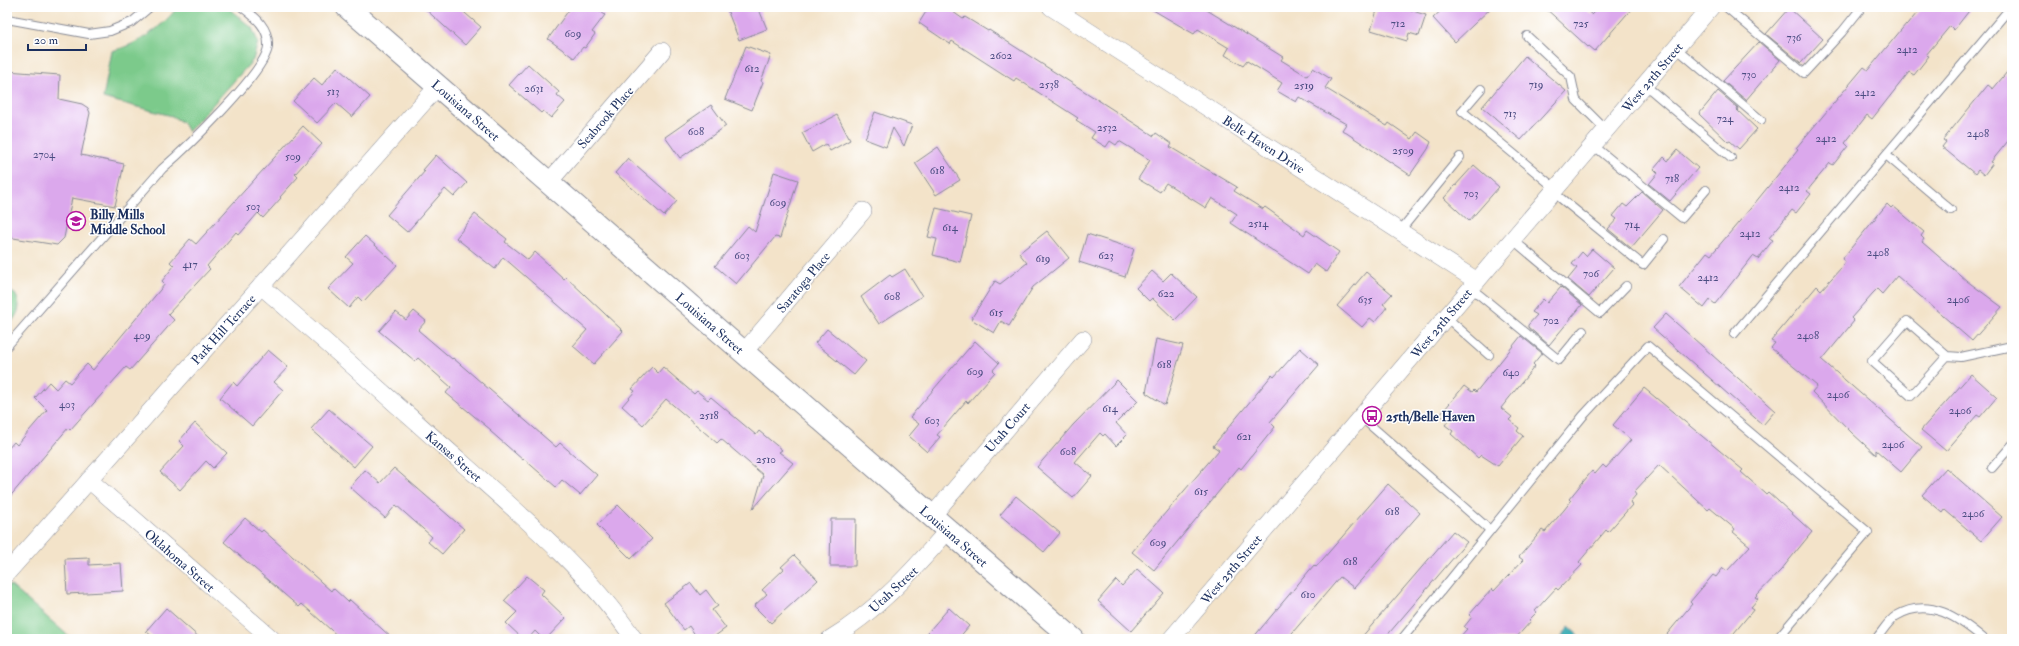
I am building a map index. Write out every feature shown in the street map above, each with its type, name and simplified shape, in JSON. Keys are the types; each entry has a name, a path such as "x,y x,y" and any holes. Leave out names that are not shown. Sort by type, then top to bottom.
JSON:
{"main road":[{"name":"Louisiana Street","path":"347,7 1073,639"}],"street":[{"name":"Belle Haven Drive","path":"1051,7 1072,13 1400,231 1474,284"},
{"name":"West 25th Street","path":"1171,639 1711,7"},
{"name":"Seabrook Place","path":"549,182 662,51"},
{"name":"Park Hill Terrace","path":"7,572 438,86"},
{"name":"Saratoga Place","path":"744,352 863,211"},
{"name":"Kansas Street","path":"261,286 558,550 605,600 634,639"},
{"name":"Utah Court","path":"932,516 1083,339"},
{"name":"Oklahoma Street","path":"89,480 272,639"},
{"name":"Utah Street","path":"830,639 871,610 895,589 948,530"}],"lane":[{"path":"7,18 89,34 110,31 132,22 150,7"},
{"path":"7,346 162,170 188,146 261,64 268,46 266,32 260,21 242,7"},
{"path":"1726,7 1804,73 1842,32 1862,7"},
{"path":"1734,334 2011,7"},
{"path":"1527,36 1571,77 1576,100 1606,130"},
{"path":"1676,48 1761,120"},
{"path":"1645,84 1731,158"},
{"path":"1481,89 1462,110 1554,191 1643,265 1664,239"},
{"path":"1593,145 1682,218 1706,190"},
{"path":"1886,155 1951,210"},
{"path":"1400,231 1460,157"},
{"path":"1512,239 1600,313 1626,286"},
{"path":"1474,284 1559,360 1583,331"},
{"path":"1446,317 1489,355"},
{"path":"1947,356 1911,396 1872,361 1907,321 1947,356 1961,358 2012,346"},
{"path":"1402,639 1583,416 1648,346 1868,532 1777,639"},
{"path":"1361,417 1490,530"},
{"path":"1992,468 2012,445"},
{"path":"1876,639 1895,616 1913,610 1932,608 1954,616 1984,639"}],"green space":[{"path":"178,7 227,7 252,28 258,42 253,60 188,132 183,123 172,116 103,98 112,51 140,40 148,35 164,22"},
{"path":"7,290 15,294 18,299 19,308 18,312 7,328"},
{"path":"10,585 72,639 7,638 7,588"}],"water":[{"path":"1569,627 1582,639 1562,639 1562,636"}],"building":[{"path":"423,7 458,7 481,27 465,45"},
{"path":"571,7 594,7 605,15 592,32 595,34 585,48 583,47 574,58 548,39"},
{"path":"726,7 758,7 767,29 739,40"},
{"path":"929,7 946,7 963,19 965,17 988,31 989,30 1154,136 1156,133 1172,144 1170,147 1237,187 1234,191 1263,209 1265,207 1304,235 1307,230 1339,252 1326,272 1315,264 1308,274 1231,223 1237,214 1212,198 1206,208 1166,183 1160,192 1138,179 1150,160 1119,141 1116,145 1110,141 1106,147 1091,138 1095,132 1076,120 1078,118 1016,78 1014,81 952,41 950,44 919,23"},
{"path":"1148,7 1202,7 1283,57 1281,60 1307,76 1313,68 1331,79 1325,88 1387,126 1389,123 1412,139 1417,132 1431,142 1428,149 1410,175 1342,130 1346,124 1299,97 1296,102 1277,91 1282,83 1247,61 1243,66 1225,55 1229,48 1198,29 1194,34"},
{"path":"1378,7 1399,7 1426,15 1419,36 1409,33 1407,41 1371,30"},
{"path":"1445,7 1492,7 1455,42 1433,18"},
{"path":"1544,7 1583,7 1592,15 1600,7 1633,7 1595,51 1589,46 1588,47"},
{"path":"1922,7 1972,7 1954,30 1950,26 1926,55 1929,56 1914,75 1909,72 1872,119 1867,115 1845,143 1848,146 1833,165 1830,163 1807,191 1811,194 1796,213 1792,210 1769,238 1773,240 1758,259 1753,256 1715,304 1710,300 1704,308 1679,287 1707,252 1711,255 1750,209 1798,150 1796,148 1864,67 1868,70"},
{"path":"1789,8 1823,39 1801,63 1766,34"},
{"path":"1759,42 1780,60 1746,100 1723,81"},
{"path":"746,46 771,55 761,81 763,82 752,110 725,99"},
{"path":"1525,56 1566,91 1521,140 1482,107"},
{"path":"528,64 559,92 557,95 565,102 551,118 543,111 541,113 509,85"},
{"path":"2012,66 2012,136 1991,162 1993,163 1984,175 1978,170 1975,174 1942,147 1946,142 1943,140 1988,85 1993,89"},
{"path":"337,67 370,97 352,117 336,103 317,123 293,101 314,78 322,85"},
{"path":"7,71 60,75 59,99 82,104 88,108 90,113 81,155 124,164 115,206 72,198 64,238 57,245 7,237"},
{"path":"1718,91 1738,108 1737,110 1757,129 1739,149 1730,141 1728,142 1699,114"},
{"path":"711,105 726,126 680,158 665,137"},
{"path":"875,112 912,125 904,146 893,128 886,147 865,139"},
{"path":"837,115 850,140 830,151 826,144 812,152 802,133"},
{"path":"303,126 322,144 295,174 298,177 263,218 258,213 239,235 236,232 207,266 210,269 168,314 174,320 130,370 126,367 70,430 68,428 7,500 7,450 14,442 17,445 47,410 35,398 49,382 56,389 65,379 70,383 87,364 93,370 165,284 162,281 174,266 170,262 190,239 196,244"},
{"path":"938,147 960,180 936,195 915,163"},
{"path":"1677,150 1698,168 1670,201 1649,184 1658,173 1654,169 1664,157 1668,161"},
{"path":"436,155 467,183 454,197 445,189 407,232 387,215 425,171 423,170"},
{"path":"628,158 677,201 664,216 615,173"},
{"path":"1474,165 1499,187 1469,221 1444,198"},
{"path":"774,172 798,180 780,238 775,237 736,284 715,266 748,226 755,232"},
{"path":"1642,192 1663,210 1631,248 1608,229 1617,219 1613,216 1623,204 1627,207"},
{"path":"1887,204 1891,208 1893,206 1924,232 1921,236 1924,239 1922,242 1967,281 2002,307 1972,341 1897,276 1882,294 1877,289 1873,293 1851,318 1854,321 1822,360 1922,447 1901,472 1876,450 1876,455 1852,433 1812,392 1817,386 1771,348 1775,343 1771,341 1817,286 1821,290 1842,267 1845,261 1842,259"},
{"path":"936,208 971,216 960,262 933,255 937,239 928,237"},
{"path":"475,214 507,239 505,242 528,260 535,252 564,279 566,277 623,331 594,364 573,346 587,330 503,257 495,269 456,238"},
{"path":"1047,231 1069,258 1033,287 1009,326 1001,321 994,333 971,319 995,281 1000,284 1027,263 1019,253"},
{"path":"1087,234 1134,249 1125,277 1079,262"},
{"path":"365,236 397,265 363,302 358,297 349,308 328,289 353,263 346,257"},
{"path":"1592,249 1614,268 1589,297 1568,279 1577,268 1572,264 1582,252 1586,256"},
{"path":"905,269 922,296 879,324 861,297 890,275 892,277"},
{"path":"1152,271 1163,281 1171,273 1197,297 1175,320 1152,298 1149,301 1136,288"},
{"path":"1366,272 1392,294 1383,304 1387,307 1375,322 1370,318 1362,327 1337,306"},
{"path":"1561,287 1582,305 1549,345 1528,327 1528,325 1537,315 1532,312 1543,299 1547,303"},
{"path":"414,311 426,321 418,330 452,359 453,358 556,447 560,443 597,475 580,495 562,480 556,487 446,393 451,387 418,358 415,361 379,331 396,312 406,320"},
{"path":"1666,314 1775,411 1763,425 1653,328"},
{"path":"827,329 866,361 854,375 815,343"},
{"path":"1521,336 1542,353 1533,364 1535,366 1501,408 1512,417 1509,420 1519,428 1517,431 1523,436 1498,466 1481,455 1478,458 1451,434 1453,431 1445,425 1448,421 1440,415 1464,386 1472,392 1474,390 1476,392"},
{"path":"1156,339 1183,345 1165,405 1146,393"},
{"path":"975,341 999,363 993,370 995,372 968,403 966,401 937,435 940,437 927,452 909,436 919,424 910,417"},
{"path":"1300,348 1319,365 1270,422 1275,427 1241,469 1239,467 1154,570 1132,552 1219,450 1213,446 1272,375 1274,377"},
{"path":"268,350 288,367 274,382 283,390 252,426 220,398 233,382 237,386"},
{"path":"652,367 658,373 663,367 694,394 697,391 708,400 711,397 756,435 759,431 782,450 779,452 793,463 753,509 763,475 721,439 717,443 666,399 643,425 622,406 635,391 632,389"},
{"path":"1971,374 1997,397 1980,417 1977,415 1946,451 1921,430"},
{"path":"1117,380 1138,401 1116,423 1127,435 1116,446 1105,434 1103,436 1100,433 1075,462 1092,476 1073,498 1037,467 1073,425"},
{"path":"1644,388 1743,470 1741,472 1766,494 1768,492 1812,532 1781,570 1755,597 1758,599 1751,607 1754,609 1729,639 1663,639 1692,604 1690,602 1713,575 1716,577 1723,568 1727,571 1750,546 1733,532 1735,529 1710,508 1708,510 1659,465 1634,492 1636,495 1630,502 1632,505 1608,532 1606,530 1579,562 1582,565 1558,590 1556,588 1535,611 1537,612 1529,620 1531,621 1515,639 1458,639 1467,629 1464,627 1472,617 1469,615 1492,589 1494,591 1523,560 1519,557 1542,530 1545,532 1564,510 1571,501 1569,499 1592,471 1595,474 1603,465 1606,468 1631,440 1613,425"},
{"path":"329,409 372,446 354,467 311,429"},
{"path":"195,423 227,453 213,468 206,461 180,490 160,472 184,446 179,441"},
{"path":"394,468 464,529 442,554 428,542 432,537 396,505 385,518 350,487 365,470 380,483"},
{"path":"1946,468 2002,517 1981,541 1945,510 1943,513 1922,495"},
{"path":"1388,484 1420,513 1378,561 1354,588 1340,577 1287,639 1252,639 1314,565 1316,567"},
{"path":"1016,496 1060,533 1044,552 1000,515"},
{"path":"618,505 652,539 631,559 597,525"},
{"path":"245,518 261,532 263,530 331,591 333,588 348,602 350,600 393,639 341,639 302,604 299,607 224,542"},
{"path":"831,519 856,519 855,566 830,566"},
{"path":"1453,531 1467,542 1384,639 1360,639"},
{"path":"794,555 818,580 771,623 754,606 767,594 762,590 784,569 781,567"},
{"path":"89,558 89,565 121,563 123,591 67,594 65,559"},
{"path":"1137,569 1164,593 1131,631 1098,601 1116,580 1122,586"},
{"path":"527,576 544,590 541,594 566,618 546,639 543,639 535,631 528,639 523,639 506,623 517,612 504,601"},
{"path":"691,583 700,595 706,590 718,606 712,610 726,628 711,639 698,639 689,626 684,630 664,603"},
{"path":"166,608 201,639 155,639 146,631"},
{"path":"949,608 969,626 958,639 922,639"}],"place":[{"name":"Billy Mills Middle School","path":"76,221"},
{"name":"25th/Belle Haven","path":"1372,416"}]}
